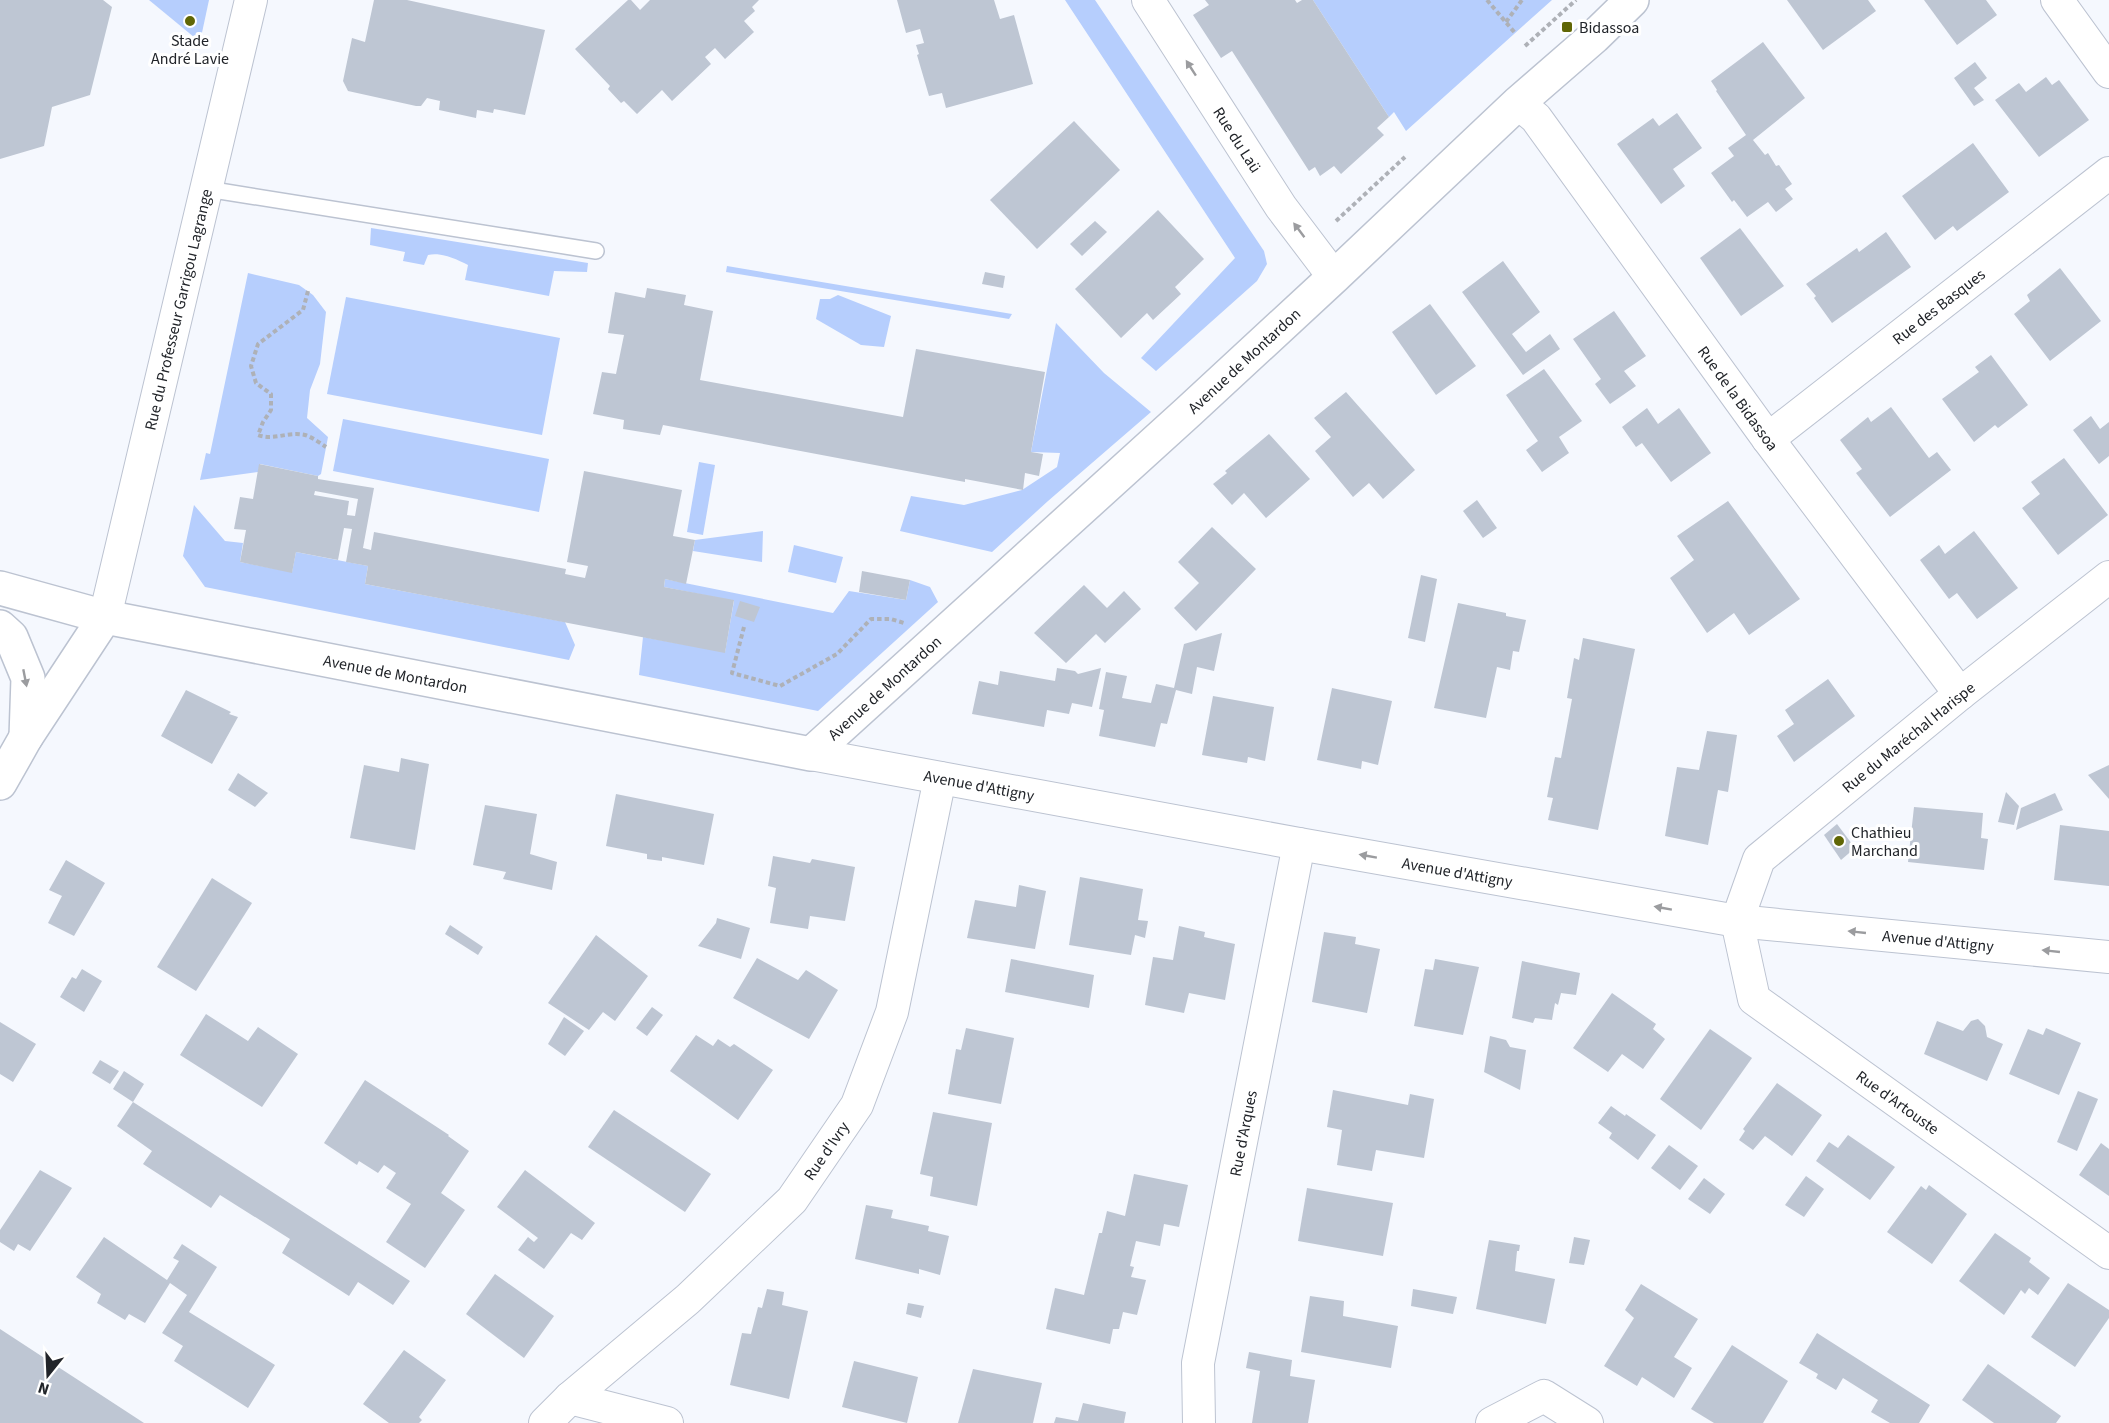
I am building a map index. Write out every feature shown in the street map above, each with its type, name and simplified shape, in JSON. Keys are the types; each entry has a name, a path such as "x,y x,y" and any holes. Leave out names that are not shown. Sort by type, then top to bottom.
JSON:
{"street":[{"name":"Rue du Professeur Garrigou Lagrange","path":"105,617 251,0"},
{"name":"Rue du Laü","path":"1148,0 1281,207 1334,277"},
{"name":"Avenue de Montardon","path":"0,588 105,617 811,754 1334,277 1518,103 1594,37 1632,0"},
{"path":"2057,0 2109,72"},
{"name":"Rue de la Bidassoa","path":"1518,103 1536,118 1768,439 1960,694"},
{"name":"Rue des Basques","path":"1768,439 2109,173"},
{"name":"Rue du Maréchal Harispe","path":"1737,921 1759,859 1960,694 2109,577"},
{"path":"0,783 26,737 105,617"},
{"path":"0,627 11,637 28,678 26,737"},
{"name":"Avenue d'Attigny","path":"811,754 1299,844 1737,921 2109,957"},
{"name":"Rue d'Ivry","path":"545,1423 570,1398 688,1299 792,1200 857,1105 892,1012 940,778"},
{"name":"Rue d'Arques","path":"1199,1423 1198,1363 1299,844"},
{"name":"Rue d'Artouste","path":"1737,921 1754,999 2109,1253"},
{"path":"1492,1423 1544,1396 1587,1423"},
{"path":"570,1398 667,1423"}],"lane":[{"path":"207,189 596,250"}],"path":[{"path":"1487,0 1515,33"},
{"path":"1506,22 1521,0"},
{"path":"308,291 303,310 258,344 251,366 256,383 271,394 271,410 258,435 269,439 291,434 306,435 326,447"},
{"path":"744,627 732,673 780,686 837,654 871,619 891,619 912,626"}],"shaded area":[{"name":"Stade André Lavie","path":"149,0 209,0 200,42"},
{"path":"1065,0 1095,0 1264,251 1267,264 1257,281 1156,371 1141,358 1235,258"},
{"path":"1313,0 1552,0 1406,131 1394,112 1389,117"},
{"path":"371,228 588,263 587,272 554,271 549,296 465,280 468,265 453,258 438,254 428,255 424,265 403,261 405,252 370,245"},
{"path":"727,266 1012,314 1009,319 726,272"},
{"path":"248,273 299,285 313,295 326,312 320,364 310,390 307,418 328,437 321,474 318,476 260,464 258,472 200,480 206,453 210,454"},
{"path":"838,295 891,316 884,347 861,345 816,319 820,299 830,299"},
{"path":"346,297 560,338 542,435 327,394"},
{"path":"1056,323 1104,373 1151,412 992,552 900,531 911,496 964,505 1022,490 1057,467 1060,453 1031,452"},
{"path":"343,419 549,459 539,512 333,471"},
{"path":"699,462 715,465 703,535 687,532"},
{"path":"194,505 225,541 243,543 240,562 292,572 296,552 368,566 365,584 565,622 575,645 569,660 205,587 183,556"},
{"path":"763,531 762,562 693,551 695,540"},
{"path":"794,545 843,557 836,583 788,572"},
{"path":"665,579 833,613 849,591 906,600 910,580 930,587 938,602 818,711 639,675 643,637 725,652 734,601 664,587"}],"building":[{"path":"0,0 103,0 112,7 90,95 52,107 44,146 0,159"},
{"path":"374,0 407,0 545,30 525,115 494,109 493,113 477,110 476,118 439,110 440,101 427,98 421,106 416,106 348,91 343,81 352,38 365,42"},
{"path":"628,0 631,0 640,10 650,0 759,0 752,7 755,11 744,21 754,32 725,59 715,48 705,57 711,64 672,101 662,90 637,114 624,101 621,103 608,89 610,86 575,49"},
{"path":"897,0 994,0 1000,19 1014,15 1033,84 946,108 942,93 929,96 917,55 919,54 916,45 924,43 920,29 906,33"},
{"path":"1205,0 1295,0 1297,3 1302,0 1313,0 1389,117 1377,128 1384,135 1341,174 1334,166 1320,176 1315,167 1309,171 1232,51 1221,58 1193,15 1209,5"},
{"path":"1787,0 1868,0 1876,11 1823,50"},
{"path":"1924,0 1986,0 1997,15 1957,45"},
{"path":"1763,42 1805,98 1753,140 1765,155 1768,153 1776,166 1779,165 1792,184 1785,189 1793,199 1776,212 1768,202 1747,217 1734,200 1732,202 1711,173 1734,156 1728,148 1746,135 1711,81"},
{"path":"1975,62 1987,78 1974,88 1984,100 1974,106 1954,78"},
{"path":"2046,77 2052,85 2059,80 2089,120 2039,157 1995,100 2019,83 2026,92"},
{"path":"1677,113 1702,148 1673,169 1685,186 1661,204 1617,144 1653,118 1659,126"},
{"path":"1074,121 1120,170 1037,249 990,200"},
{"path":"1973,143 2009,192 1957,231 1953,226 1935,240 1902,196"},
{"path":"1158,210 1204,259 1175,287 1181,294 1153,320 1147,313 1121,338 1075,289"},
{"path":"1095,221 1107,232 1082,256 1070,244"},
{"path":"1740,228 1784,286 1741,316 1700,258"},
{"path":"1886,232 1911,267 1832,323 1806,284 1857,248 1859,252"},
{"path":"1503,261 1540,312 1512,334 1526,352 1550,334 1560,349 1523,375 1462,292"},
{"path":"2060,268 2101,321 2050,361 2014,314 2030,301 2027,295"},
{"path":"985,272 1005,276 1003,288 982,284"},
{"path":"647,288 686,295 684,305 713,311 700,380 903,417 916,349 1045,372 1031,452 1043,454 1039,476 1025,473 1023,490 965,479 965,482 663,425 660,435 623,429 624,420 593,414 602,372 616,374 624,335 608,333 615,292 645,298"},
{"path":"1430,304 1476,366 1436,395 1392,332"},
{"path":"1614,311 1646,356 1624,371 1636,386 1610,404 1595,384 1601,379 1573,339"},
{"path":"1991,355 2028,405 1998,428 1995,425 1974,442 1942,399 1979,372 1975,367"},
{"path":"1544,369 1582,421 1559,437 1569,453 1542,472 1526,450 1538,441 1506,395"},
{"path":"1346,392 1415,470 1383,499 1369,483 1353,497 1315,451 1331,437 1314,418"},
{"path":"1891,407 1929,458 1937,452 1951,470 1890,517 1856,473 1862,469 1840,440 1868,417 1871,422"},
{"path":"1647,408 1658,424 1679,408 1711,453 1671,482 1642,443 1636,447 1622,427"},
{"path":"2091,416 2100,429 2109,422 2109,456 2099,464 2073,430"},
{"path":"1269,434 1310,479 1266,518 1244,493 1232,505 1213,484"},
{"path":"2064,458 2108,515 2058,555 2022,508 2040,494 2031,482"},
{"path":"259,464 318,476 318,479 374,488 363,548 371,550 374,532 566,569 565,574 585,578 588,566 567,562 584,471 682,490 673,536 695,540 686,584 665,579 664,587 734,600 725,653 365,584 368,566 346,562 352,529 344,528 338,560 296,552 292,573 240,562 246,530 234,529 240,497 253,499","holes":["315,491 358,499 355,516 347,515 349,501 314,495"]},
{"path":"1477,500 1497,528 1483,538 1463,511"},
{"path":"1728,501 1800,599 1749,635 1734,613 1707,633 1670,578 1694,560 1677,536"},
{"path":"1212,527 1256,569 1196,631 1174,608 1199,583 1178,562"},
{"path":"1974,531 2018,588 1977,619 1957,593 1949,599 1920,560 1939,545 1945,554"},
{"path":"862,571 910,580 906,600 859,592"},
{"path":"1421,575 1437,579 1425,642 1408,638"},
{"path":"1084,585 1107,608 1124,591 1141,609 1105,643 1096,634 1066,663 1034,633"},
{"path":"740,601 760,607 754,622 735,616"},
{"path":"1458,603 1506,613 1506,616 1526,620 1519,652 1513,651 1510,670 1497,667 1486,718 1434,708"},
{"path":"1222,633 1214,671 1197,667 1192,694 1176,690 1167,724 1161,723 1155,747 1099,736 1104,710 1099,709 1106,672 1127,676 1122,698 1151,703 1156,684 1174,688 1184,644"},
{"path":"1583,638 1635,649 1598,830 1548,820 1553,798 1547,797 1555,757 1561,758 1572,699 1567,698 1574,658 1579,660"},
{"path":"1057,668 1075,671 1078,674 1101,668 1092,707 1072,703 1069,714 1047,710 1044,727 972,714 979,681 998,685 1000,671 1055,681"},
{"path":"1828,679 1855,716 1794,762 1777,736 1794,724 1785,710"},
{"path":"1332,688 1392,701 1378,765 1362,761 1361,769 1317,760"},
{"path":"186,690 238,717 212,764 161,736"},
{"path":"1213,696 1274,707 1265,761 1248,757 1247,763 1202,755"},
{"path":"1707,731 1737,735 1728,792 1718,790 1708,845 1665,836 1677,767 1699,770"},
{"path":"401,758 429,764 415,850 350,838 364,765 399,772"},
{"path":"2109,765 2109,799 2088,775"},
{"path":"238,773 268,793 255,807 228,790"},
{"path":"2006,792 2019,806 2014,825 1998,822"},
{"path":"2055,793 2063,810 2016,830 2021,808"},
{"path":"616,794 714,814 704,865 662,857 662,861 647,859 647,854 606,846"},
{"path":"485,805 537,814 530,854 557,862 552,890 503,879 506,872 473,865"},
{"path":"1914,807 1983,813 1981,838 1988,839 1984,870 1908,862"},
{"name":"Chathieu Marchand","path":"1837,824 1855,848 1841,860 1824,835"},
{"path":"2060,825 2109,831 2109,886 2054,880"},
{"path":"773,856 810,863 812,859 855,867 845,921 810,916 808,929 770,923 776,888 768,886"},
{"path":"66,860 105,883 74,936 48,923 62,896 49,890"},
{"path":"1080,877 1143,889 1138,920 1148,921 1145,938 1135,935 1131,955 1069,945"},
{"path":"212,878 252,903 196,991 157,967"},
{"path":"1019,885 1046,891 1035,949 967,938 975,900 1016,907"},
{"path":"717,918 750,928 741,959 698,946 716,923"},
{"path":"450,925 483,947 478,955 445,934"},
{"path":"1179,926 1205,932 1204,937 1235,944 1225,1000 1189,993 1184,1013 1145,1005 1153,957 1173,960"},
{"path":"1324,932 1356,937 1355,944 1380,949 1367,1013 1312,1002"},
{"path":"596,935 648,976 615,1021 603,1012 589,1030 548,1003"},
{"path":"757,958 798,980 806,970 838,990 809,1039 733,998"},
{"path":"1011,959 1094,975 1089,1008 1005,992"},
{"path":"1435,959 1479,967 1463,1035 1414,1026 1425,969 1433,970"},
{"path":"1522,961 1580,973 1576,995 1561,993 1558,1005 1555,1003 1552,1020 1535,1018 1533,1023 1512,1018"},
{"path":"82,969 102,981 84,1012 60,997 72,977 76,979"},
{"path":"1612,993 1656,1024 1653,1029 1665,1039 1643,1069 1622,1054 1608,1072 1573,1048"},
{"path":"652,1007 663,1015 647,1036 636,1028"},
{"path":"206,1014 248,1041 258,1027 298,1054 262,1107 180,1055"},
{"path":"564,1017 584,1031 565,1056 548,1044"},
{"path":"1978,1019 1985,1026 1987,1037 2003,1044 1987,1081 1924,1054 1937,1021 1963,1031 1971,1021"},
{"path":"0,1022 36,1044 13,1082 0,1074"},
{"path":"966,1028 1014,1038 1001,1104 948,1094 956,1049 961,1050"},
{"path":"2046,1028 2081,1043 2059,1095 2009,1074 2028,1029 2043,1035"},
{"path":"1710,1029 1752,1058 1701,1130 1660,1099"},
{"path":"696,1035 713,1046 718,1039 730,1047 734,1044 773,1070 738,1120 670,1071"},
{"path":"1490,1036 1506,1040 1510,1047 1526,1050 1520,1090 1484,1072"},
{"path":"100,1060 119,1071 110,1084 92,1073"},
{"path":"124,1071 144,1084 133,1102 113,1089"},
{"path":"365,1080 449,1135 469,1151 441,1193 465,1210 425,1268 386,1242 411,1204 386,1188 396,1173 384,1165 378,1173 359,1161 357,1165 324,1143"},
{"path":"1777,1083 1822,1115 1792,1156 1765,1136 1753,1150 1739,1140 1745,1131 1743,1129"},
{"path":"1333,1090 1408,1105 1410,1094 1434,1099 1424,1158 1376,1150 1372,1171 1337,1165 1342,1130 1327,1127"},
{"path":"2078,1091 2098,1099 2077,1151 2057,1142"},
{"path":"133,1102 410,1281 393,1305 358,1282 349,1296 282,1253 290,1239 220,1195 211,1208 143,1164 152,1151 117,1126"},
{"path":"1611,1106 1656,1135 1638,1160 1609,1138 1612,1133 1598,1123"},
{"path":"614,1110 711,1174 685,1212 588,1147"},
{"path":"933,1112 992,1123 977,1206 930,1196 933,1177 920,1174"},
{"path":"1848,1135 1895,1167 1870,1200 1816,1161 1829,1142 1838,1148"},
{"path":"2101,1143 2109,1149 2109,1196 2079,1175"},
{"path":"1669,1145 1698,1166 1680,1190 1651,1168"},
{"path":"40,1170 72,1188 30,1251 18,1244 14,1251 0,1242 0,1230"},
{"path":"525,1170 595,1223 582,1240 571,1233 544,1269 518,1250 528,1237 534,1242 538,1238 497,1207"},
{"path":"1134,1174 1188,1185 1179,1227 1164,1224 1160,1246 1136,1241 1130,1266 1134,1267 1131,1277 1146,1280 1137,1315 1123,1312 1119,1329 1113,1329 1110,1344 1046,1329 1055,1288 1084,1295 1099,1233 1102,1233 1107,1211 1125,1216"},
{"path":"1806,1176 1824,1189 1804,1217 1785,1205"},
{"path":"1704,1178 1725,1194 1710,1214 1688,1199"},
{"path":"1929,1185 1967,1214 1932,1264 1887,1232 1921,1186 1926,1190"},
{"path":"1307,1188 1393,1203 1383,1256 1298,1241"},
{"path":"866,1205 893,1210 891,1218 929,1226 928,1231 949,1236 940,1275 919,1269 919,1274 855,1259"},
{"path":"1995,1233 2031,1258 2029,1262 2050,1278 2038,1295 2029,1288 2025,1294 2021,1290 2004,1315 1959,1281"},
{"path":"104,1237 167,1280 179,1261 173,1258 182,1244 217,1267 189,1312 275,1365 248,1408 174,1361 183,1346 162,1333 187,1295 170,1283 145,1323 129,1314 125,1320 97,1303 101,1294 76,1277"},
{"path":"1574,1237 1590,1240 1584,1265 1569,1263"},
{"path":"1489,1240 1520,1245 1517,1251 1515,1271 1555,1279 1546,1324 1476,1309"},
{"path":"495,1274 554,1316 524,1358 466,1314"},
{"path":"2068,1283 2109,1310 2109,1318 2075,1367 2031,1337"},
{"path":"1641,1284 1698,1319 1674,1357 1692,1368 1674,1398 1642,1377 1637,1386 1604,1366 1634,1318 1625,1310"},
{"path":"767,1289 784,1292 782,1305 808,1311 789,1399 730,1385 742,1333 751,1334 758,1307 762,1308"},
{"path":"1413,1289 1457,1297 1453,1314 1411,1306"},
{"path":"1310,1296 1344,1301 1343,1316 1398,1326 1391,1368 1301,1352"},
{"path":"908,1303 924,1306 921,1318 906,1314"},
{"path":"0,1329 144,1423 0,1423"},
{"path":"1817,1333 1930,1405 1919,1423 1890,1423 1871,1412 1878,1400 1843,1378 1836,1390 1816,1378 1818,1374 1799,1363"},
{"path":"1732,1345 1788,1381 1763,1423 1714,1423 1691,1409"},
{"path":"404,1350 446,1380 419,1417 422,1420 419,1423 389,1423 363,1404"},
{"path":"1249,1352 1292,1360 1290,1376 1315,1380 1308,1423 1252,1423 1260,1371 1246,1368"},
{"path":"854,1361 918,1377 907,1423 842,1407"},
{"path":"1988,1364 2061,1416 2056,1423 1994,1423 1962,1400"},
{"path":"973,1369 1042,1383 1033,1423 958,1423"},
{"path":"1083,1403 1126,1412 1124,1423 1054,1423 1056,1417 1078,1421"}],"place":[{"name":"Stade André Lavie","path":"190,21"},
{"name":"Bidassoa","path":"1567,27"},
{"name":"Chathieu Marchand","path":"1839,841"}]}
